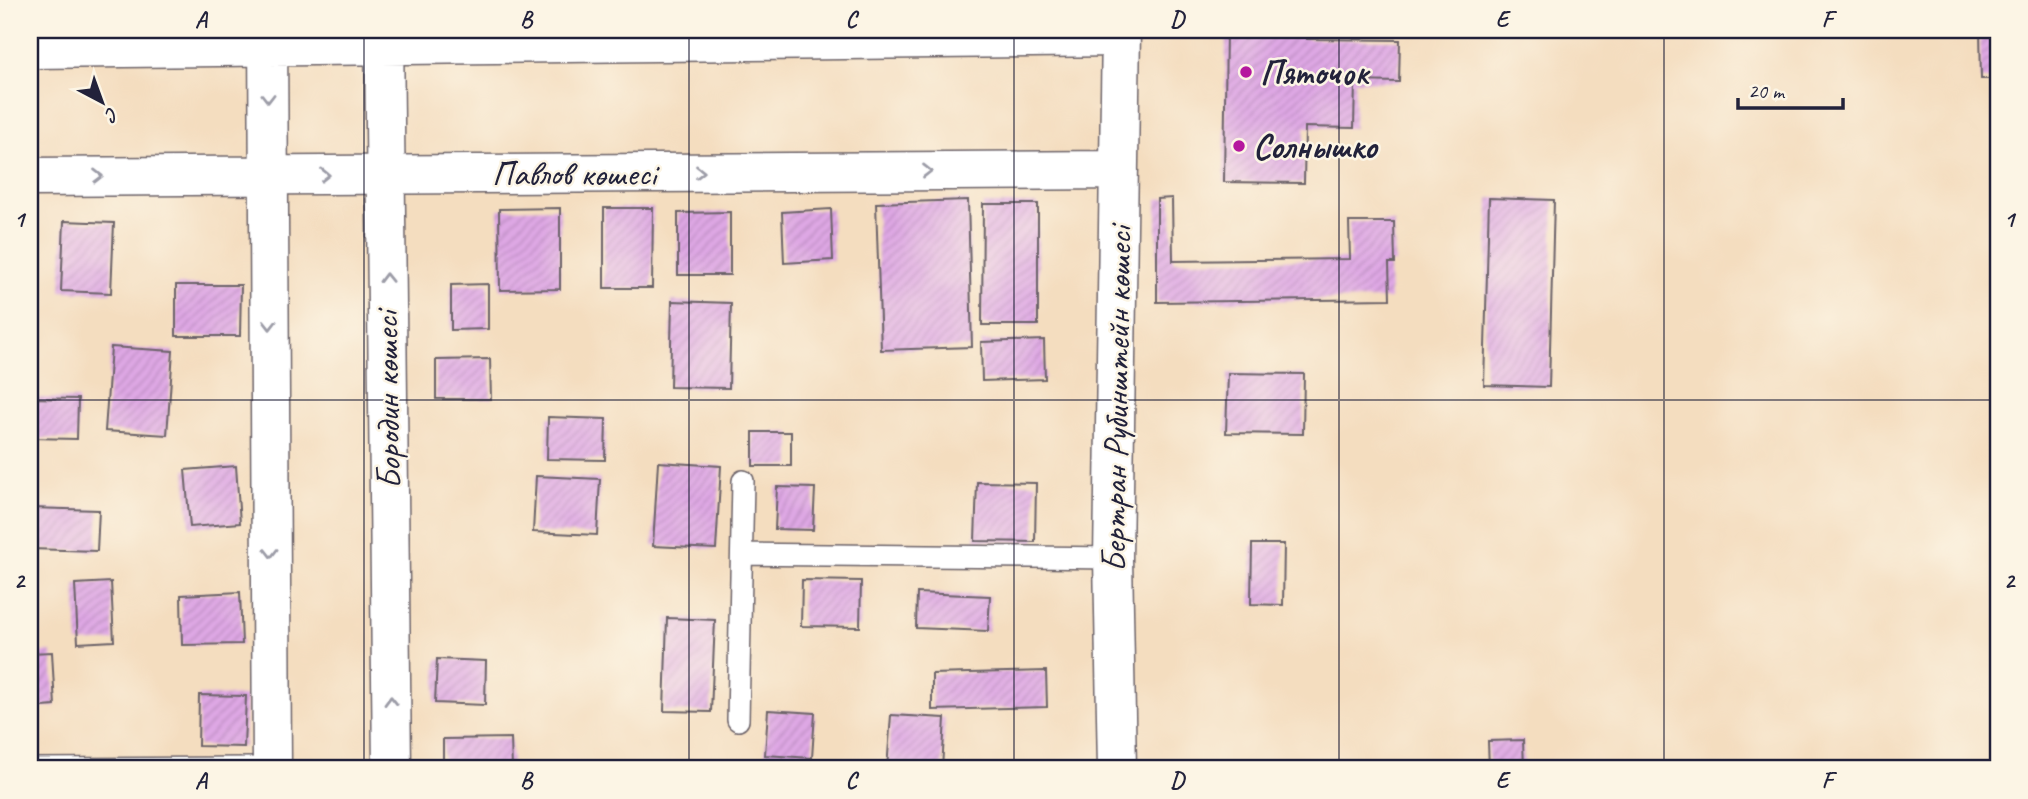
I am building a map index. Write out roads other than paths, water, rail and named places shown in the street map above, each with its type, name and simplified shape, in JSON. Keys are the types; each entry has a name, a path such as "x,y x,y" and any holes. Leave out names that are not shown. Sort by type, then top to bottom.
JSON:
{"street":[{"path":"30,49 268,38 1121,34"},
{"name":"Бертран Рубинштейн көшесі","path":"1117,769 1113,558 1121,34"},
{"name":"Бородин көшесі","path":"384,37 392,769"},
{"path":"268,38 272,768"},
{"name":"Павлов көшесі","path":"30,177 1119,170"}],"lane":[{"path":"738,720 743,481"},
{"path":"742,554 1113,558"},
{"path":"30,769 272,768"}],"place":[{"name":"Пяточок","path":"1246,72"},
{"name":"Солнышко","path":"1239,146"}]}
